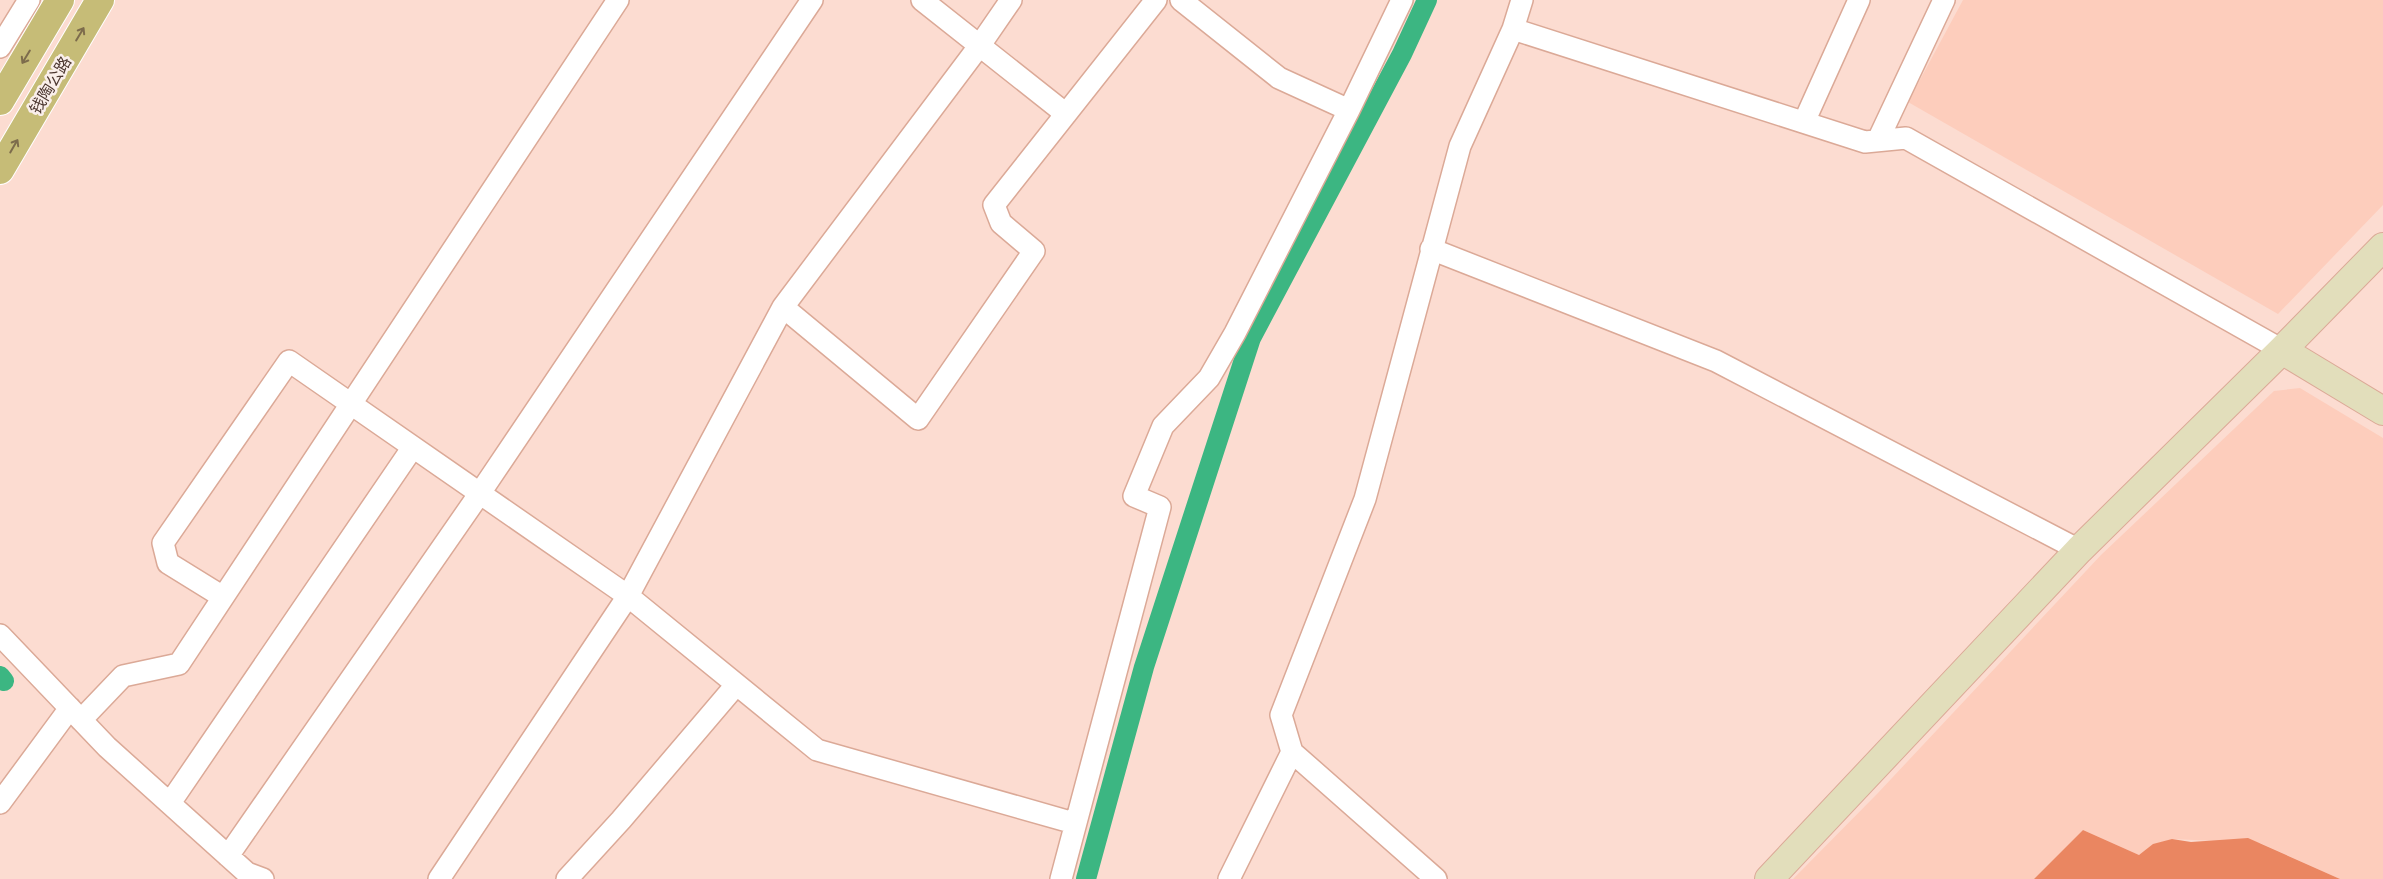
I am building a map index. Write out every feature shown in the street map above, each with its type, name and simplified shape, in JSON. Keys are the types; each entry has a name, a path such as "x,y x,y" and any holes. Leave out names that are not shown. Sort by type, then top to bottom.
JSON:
{"main road":[{"path":"0,101 60,0"},
{"name":"钱陶公路","path":"0,170 100,0"},
{"path":"1769,879 2079,550 2282,350 2383,247"},
{"path":"2282,350 2383,411"}],"street":[{"path":"0,47 29,0"},
{"path":"0,803 76,714 123,676 178,664 618,0"},
{"path":"228,856 480,493 812,0"},
{"path":"922,0 1066,114"},
{"path":"440,879 628,596 783,307 980,45 1011,0"},
{"path":"783,307 918,419 1034,251 1001,223 994,205 1156,0"},
{"path":"1181,0 1279,78 1349,110"},
{"path":"1060,879 1160,507 1134,496 1163,426 1209,378 1349,110 1402,0"},
{"path":"1436,879 1292,752 1281,715 1365,499 1460,146 1513,29 1522,0"},
{"path":"1804,122 1859,0"},
{"path":"1878,140 1944,0"},
{"path":"1513,29 1865,142 1906,138 2282,350"},
{"path":"1431,249 1716,361 2079,550"},
{"path":"222,597 168,564 163,543 289,362 628,596 817,750 1074,823"},
{"path":"170,803 413,447"},
{"path":"0,635 107,747 247,873 263,879"},
{"path":"568,879 736,685"},
{"path":"1229,879 1292,752"}],"shaded area":[{"path":"1963,0 2383,0 2383,205 2278,314 1908,102"},
{"path":"2300,388 2383,438 2383,879 2340,879 2260,843 2172,839 2139,855 2083,830 2034,879 1793,879 1877,794 2101,555 2274,391"},
{"path":"2083,830 2139,855 2153,844 2172,839 2191,842 2248,838 2340,879 2034,879"}],"waterway":[{"path":"1086,879 1144,667 1251,338 1402,54 1427,0"},
{"path":"0,676 4,681"}]}
